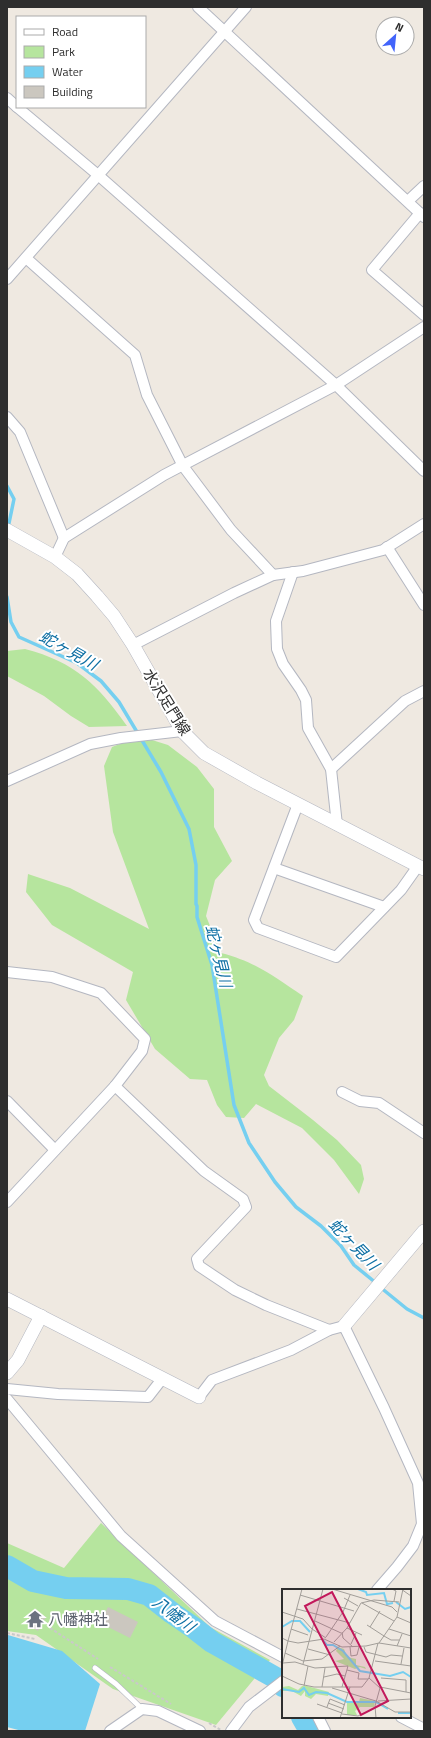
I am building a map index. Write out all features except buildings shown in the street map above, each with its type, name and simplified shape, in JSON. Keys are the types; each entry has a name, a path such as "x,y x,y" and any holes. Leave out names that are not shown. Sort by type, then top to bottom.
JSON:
{"main road":[{"name":"水沢足門線","path":"7,530 55,557 77,574 97,596 114,616 133,645 182,731 204,753 337,825 421,868"},
{"path":"344,1326 424,1231"},
{"path":"7,1300 199,1397"},
{"path":"7,1373 18,1360 40,1316"}],"street":[{"path":"198,7 225,30 422,215 372,270 424,315"},
{"path":"7,279 246,7"},
{"path":"7,98 16,106"},
{"path":"18,108 336,385 424,472"},
{"path":"408,201 424,186"},
{"path":"26,258 135,355 147,395 183,466 231,530 273,575"},
{"path":"55,557 64,538 164,475 336,385 424,327"},
{"path":"7,417 20,432 64,538"},
{"path":"133,645 234,593 273,575 354,557 387,547 424,524"},
{"path":"387,547 424,605"},
{"path":"292,572 276,621 277,649 283,664 306,700 308,728 331,769 337,825"},
{"path":"331,769 404,701 424,691"},
{"path":"7,781 90,744 121,738 182,731"},
{"path":"298,804 254,920 258,928 336,957 421,868"},
{"path":"274,868 384,907"},
{"path":"7,972 52,977 101,993 135,1026 146,1039 142,1051 115,1086 7,1202"},
{"path":"115,1086 204,1171 243,1199 246,1207 197,1259 199,1266 235,1290 266,1305 329,1330"},
{"path":"342,1092 360,1101 379,1103 424,1134"},
{"path":"7,1101 55,1150"},
{"path":"199,1397 212,1380 292,1350 329,1330 344,1326 384,1408 418,1483 422,1500 422,1524 413,1546 378,1589"},
{"path":"7,1389 58,1394 148,1397 162,1379"},
{"path":"7,1399 121,1536 215,1621 282,1656"},
{"path":"231,1731 249,1707 282,1682"},
{"path":"110,1731 142,1710 158,1712 200,1731"},
{"path":"318,1718 325,1731"},
{"path":"403,1718 424,1728"}],"lane":[{"path":"95,1668 116,1684 142,1710"}],"path":[{"path":"50,1628 100,1660"},
{"path":"7,1633 35,1639"},
{"path":"106,1664 176,1707"},
{"path":"202,1720 224,1731"}],"green space":[{"path":"25,649 43,654 58,661 72,668 84,677 106,698 127,726 89,727 44,696 7,676 7,651"},
{"path":"152,740 168,745 197,767 214,789 214,827 232,861 215,880 206,916 221,953 254,965 303,996 294,1020 279,1038 264,1075 269,1086 337,1140 361,1165 364,1179 359,1194 334,1160 302,1128 256,1104 244,1118 226,1117 217,1105 207,1080 190,1079 155,1049 126,1000 133,972 52,925 26,892 28,874 70,888 149,929 113,832 104,766 112,747 125,742"},
{"path":"101,1523 210,1627 270,1660 216,1725 113,1689 36,1635 7,1631 7,1543 64,1568"}],"water":[{"path":"8,1635 62,1651 100,1684 85,1731 22,1731 7,1727"}],"waterway":[{"name":"蛇ヶ見川","path":"7,486 14,499 8,528"},
{"name":"蛇ヶ見川","path":"7,597 11,622 19,637 77,663 101,681 119,702 161,772 189,829 196,865 197,917 212,965 234,1105 249,1143 275,1182 296,1207 321,1226 341,1246 354,1265 376,1283"},
{"name":"蛇ヶ見川","path":"380,1287 407,1309 424,1318"},
{"name":"八幡川","path":"7,1566 33,1581 66,1588 128,1589 149,1595 212,1642 276,1678 282,1685"},
{"name":"八幡川","path":"303,1718 310,1731"}],"place":[{"name":"八幡神社","path":"35,1619"}]}
